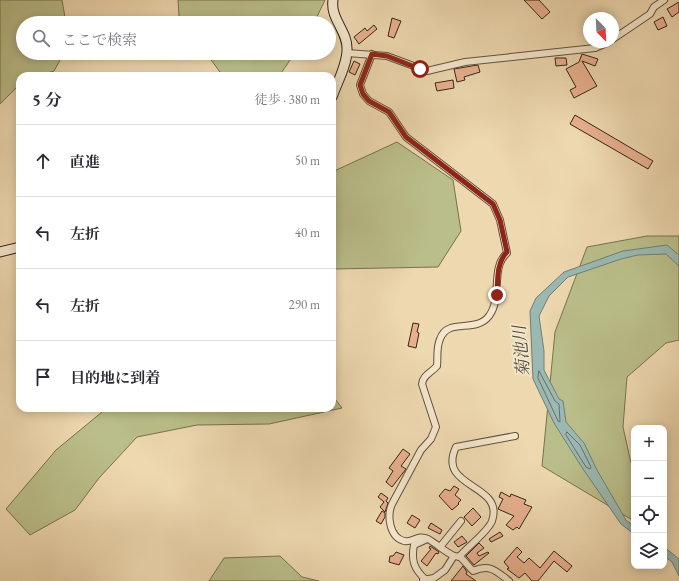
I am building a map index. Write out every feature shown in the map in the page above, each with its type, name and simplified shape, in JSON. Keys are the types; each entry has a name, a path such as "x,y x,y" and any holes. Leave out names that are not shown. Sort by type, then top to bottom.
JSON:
{"main road":[{"path":"333,0 332,9 334,16"},
{"path":"336,20 346,40 347,53 336,83"},
{"path":"0,252 16,248"}],"street":[{"path":"619,35 650,14 654,8 664,0"},
{"path":"347,53 387,56 427,71 466,62 596,48"},
{"path":"372,54 360,85 363,94 369,101 389,112 406,137 493,204 500,220 507,252 503,256 499,265 497,295 494,308 488,317 470,326 456,326 445,331 440,339 436,354 438,358 437,366 422,379 422,384 436,427 431,439 421,450 390,508 390,523 392,531 402,541 407,541 418,537 427,539 456,556 473,571 484,566 488,567 509,581"},
{"path":"427,539 414,545 412,552 414,567 423,580 434,578 445,570 456,556 489,525 493,514 492,505 488,498 458,476 454,471 452,464 453,455 456,448 515,436"},
{"path":"440,547 461,521"}],"green space":[{"path":"0,0 62,0 65,16 16,16 16,60 60,60 54,71 51,72 16,72 16,88 0,104"},
{"path":"178,0 325,0 317,16 179,16"},
{"path":"211,60 290,60 282,72 220,72"},
{"path":"397,142 453,180 461,231 438,267 336,269 336,170"},
{"path":"647,236 679,236 679,340 666,343 627,377 623,427 631,463 631,519 542,466 555,332 587,247"},
{"path":"336,400 342,408 336,409"},
{"path":"102,412 324,412 269,424 197,425 137,437 99,478 75,510 30,535 6,509 56,450"},
{"path":"280,556 302,577 319,581 209,581 224,558"}],"water":[{"path":"667,245 679,255 679,266 666,254 638,255 621,259 568,277 549,296 539,316 544,351 544,370 559,399 563,401 566,422 584,443 597,470 626,520 631,524 631,532 621,524 583,469 554,423 533,379 530,311 536,298 564,272 623,251"},
{"path":"667,549 679,559 679,576 672,562 667,558"}],"building":[{"path":"524,0 539,0 550,12 542,19"},
{"path":"679,2 679,12 672,17 667,9"},
{"path":"663,17 667,26 658,30 654,22"},
{"path":"392,18 401,21 394,38 388,36"},
{"path":"374,25 377,29 359,44 354,37 365,28 367,31"},
{"path":"582,54 598,59 595,66 582,61 597,86 574,98 570,90 576,87 566,69 579,62"},
{"path":"555,58 566,58 567,65 556,66"},
{"path":"354,61 360,64 355,75 349,72"},
{"path":"478,65 480,72 464,77 465,80 457,82 454,69"},
{"path":"453,80 454,88 437,91 435,83"},
{"path":"575,115 653,161 648,169 570,124"},
{"path":"413,323 419,324 416,348 408,346"},
{"path":"403,449 410,454 401,466 406,469 392,487 386,482 393,471 389,468"},
{"path":"454,486 459,489 455,495 461,500 452,510 439,496 445,489 450,491"},
{"path":"501,492 510,497 511,494 526,500 524,504 532,507 519,529 517,527 513,530 506,525 514,516 498,509 503,499 499,497"},
{"path":"381,493 388,498 386,501 388,503 385,512 380,507 384,502 378,497"},
{"path":"473,508 481,517 472,526 464,517"},
{"path":"382,511 385,513 385,517 381,524 376,521"},
{"path":"412,515 420,520 415,528 407,523"},
{"path":"431,523 442,530 440,534 428,528"},
{"path":"500,532 503,536 491,542 489,539"},
{"path":"462,536 467,542 458,547 454,542"},
{"path":"479,543 484,548 477,553 479,556 488,552 489,553 474,565 466,556"},
{"path":"430,546 439,552 438,554 436,553 427,566 421,561 431,549 429,548"},
{"path":"517,547 522,552 517,557 524,563 529,558 540,568 554,551 572,566 567,572 554,561 538,581 532,581 525,573 519,578 507,569 509,568 504,562"},
{"path":"396,552 404,555 399,565 389,562 390,556 393,556"},
{"path":"463,566 467,572 466,574 476,581 451,581"}],"route":[{"path":"420,69 387,56 372,54 371,62 363,75 360,85 363,94 369,101 389,112 406,137 493,204 498,212 507,252 503,256 499,265 497,295"}],"water label":[{"name":"菊池川","path":"521,351"}]}
